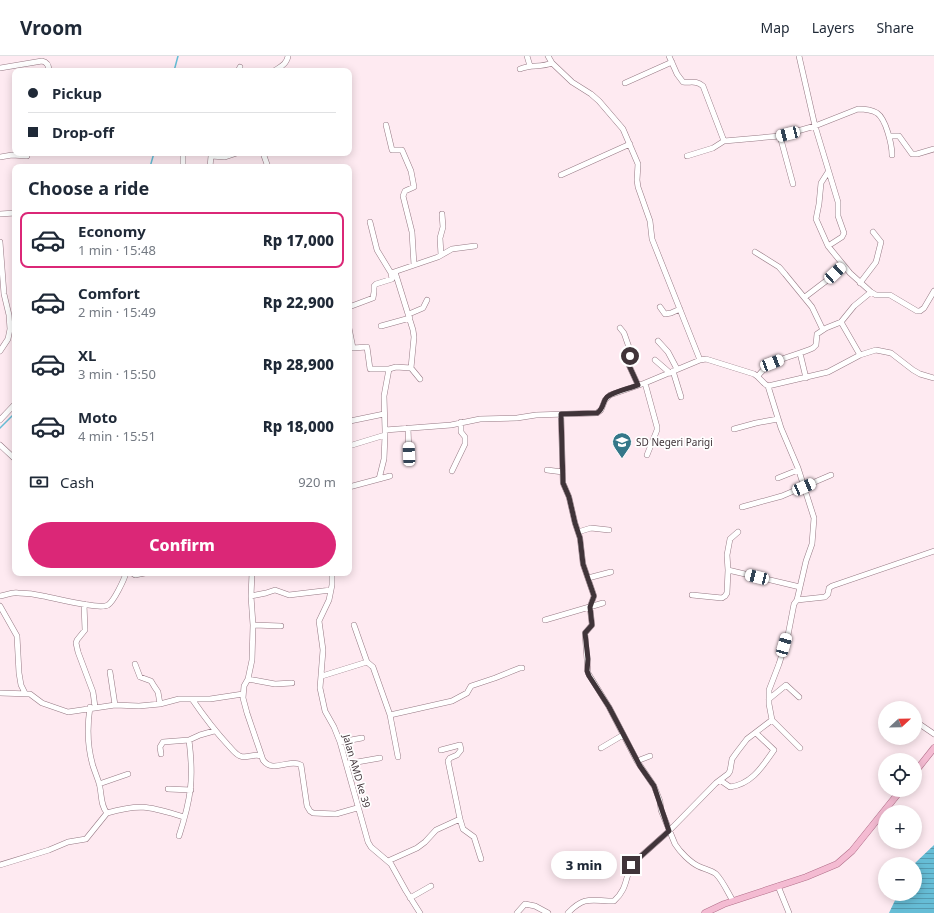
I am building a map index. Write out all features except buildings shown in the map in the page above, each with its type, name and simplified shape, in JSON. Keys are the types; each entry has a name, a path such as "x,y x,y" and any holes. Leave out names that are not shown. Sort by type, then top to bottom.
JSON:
{"main road":[{"path":"922,763 934,748"},
{"path":"705,913 733,901 806,877 833,866 843,860 895,797"}],"street":[{"path":"279,68 285,64 288,56"},
{"path":"527,56 530,66"},
{"path":"548,56 552,63 572,82 599,101 619,124 630,144 638,164 638,187 650,221 652,239 700,360"},
{"path":"669,56 677,74 683,82 695,82 704,86 724,141"},
{"path":"799,56 815,126 838,204 838,216 844,233 842,237 828,246"},
{"path":"0,68 41,58 46,62 49,68"},
{"path":"625,83 672,62"},
{"path":"520,69 530,66 540,67 552,63"},
{"path":"688,156 713,148 724,141 780,136 815,126 858,109 878,115 889,136 892,155"},
{"path":"386,125 392,150 402,150 411,171 414,188 405,191 403,196 412,232 414,265"},
{"path":"780,136 793,184"},
{"path":"889,136 899,136 912,154 934,149"},
{"path":"561,175 630,144"},
{"path":"0,157 12,155"},
{"path":"211,156 228,156"},
{"path":"828,172 821,183 816,219 828,246 843,265 871,292 890,295 920,311 924,308 934,291"},
{"path":"0,214 12,213"},
{"path":"441,254 440,238 443,227 442,214"},
{"path":"370,222 377,250 393,273 409,316 414,337 411,368 420,379"},
{"path":"860,283 876,262 879,255 881,242 874,232"},
{"path":"0,242 2,294 9,315 10,329 8,339 0,351"},
{"path":"393,273 448,250 475,246"},
{"path":"754,252 779,267 805,297 817,316 823,330"},
{"path":"805,297 826,281 843,265"},
{"path":"352,306 373,298 374,286 392,279 393,273"},
{"path":"758,376 764,368 772,363 815,346 817,334 841,322 854,306 871,292"},
{"path":"381,326 409,316 422,308 427,300"},
{"path":"660,307 665,314 680,309"},
{"path":"841,322 860,355"},
{"path":"620,328 624,333 631,352 627,361 638,385"},
{"path":"658,341 668,352 681,396"},
{"path":"352,343 353,348 367,347 370,369 389,369 396,367 411,368"},
{"path":"768,386 828,372 860,355 876,350 887,352 917,372 934,378"},
{"path":"800,353 806,378"},
{"path":"655,360 673,371"},
{"path":"352,445 385,433 408,428 451,425 480,419 597,413 601,410 605,400 610,395 645,383 700,360 710,360 758,376 764,384 768,386 778,419 813,513 814,522 812,544 806,561 797,600 794,604 788,635 769,690 772,720 800,748"},
{"path":"379,479 384,459 384,391 388,379 389,369"},
{"path":"645,383 657,426 646,455"},
{"path":"0,420 12,407"},
{"path":"352,421 384,414"},
{"path":"561,414 564,485 569,497 582,545 583,561 594,599 590,607 592,625 585,633 588,659 587,671 609,707 637,761 655,789 669,831 678,849 694,864 712,872 717,876 733,901"},
{"path":"734,429 778,419"},
{"path":"452,471 465,444 461,422"},
{"path":"408,428 409,454"},
{"path":"0,445 12,456"},
{"path":"547,470 563,472"},
{"path":"778,478 798,470"},
{"path":"742,507 779,497 831,475"},
{"path":"352,486 390,476"},
{"path":"578,532 591,528 609,530"},
{"path":"692,595 722,598 725,596 727,593 727,555 730,539 738,532"},
{"path":"797,600 824,597 828,594 829,588 832,586 934,551"},
{"path":"728,570 800,587"},
{"path":"588,578 612,572"},
{"path":"0,596 17,592 84,604 107,605 117,592 126,576"},
{"path":"252,576 252,660 243,694 247,713 261,756 265,763 271,766 296,763 301,765 307,806 313,813 336,814 358,808"},
{"name":"Jalan AMD ke 39","path":"332,576 329,600 319,621 323,650 320,688 323,705 340,742 368,842 371,847 395,869 410,898 420,913"},
{"path":"251,596 275,590 289,595 331,590"},
{"path":"545,620 603,603"},
{"path":"84,604 85,630 76,643 93,692 93,707 87,725 88,742 99,784 103,808 106,813"},
{"path":"0,606 17,636 17,660 21,685 25,693"},
{"path":"253,625 280,626"},
{"path":"354,625 367,662 373,667 390,714 398,757"},
{"path":"322,676 367,662"},
{"path":"136,664 140,677 151,681 156,689 160,704"},
{"path":"390,714 452,701 466,694 471,686 522,668"},
{"path":"110,672 116,705"},
{"path":"248,679 275,684 292,683"},
{"path":"769,699 785,685 787,685 799,697"},
{"path":"0,693 30,694 42,703 68,712 93,707 116,705 139,706 160,704 179,699 210,698 243,694"},
{"path":"192,699 214,730 235,752 244,757 261,756"},
{"path":"568,913 576,905 584,901 614,901 621,894 626,884 631,865 669,831 729,772 732,759 736,752 747,739 772,720"},
{"path":"922,726 934,734"},
{"path":"161,754 160,747 163,742 189,740 214,730"},
{"path":"720,780 730,787 736,786 755,776 763,766 774,750 756,733"},
{"path":"601,748 623,735"},
{"path":"340,742 362,738"},
{"path":"179,836 191,790 192,772 189,740"},
{"path":"441,750 460,745 461,750 448,761 463,829 474,837 481,859"},
{"path":"637,761 650,756"},
{"path":"346,764 380,758"},
{"path":"99,784 128,774"},
{"path":"168,789 191,790"},
{"path":"0,865 49,850 68,842 84,840 106,813 140,806 153,808 184,817"},
{"path":"388,861 417,848 436,830 460,819"},
{"path":"410,898 430,886"},
{"path":"778,886 789,913"},
{"path":"517,913 525,904 536,906 548,913"}],"water":[{"path":"934,845 934,913 889,913 895,901 922,901 921,857"}],"waterway":[{"path":"175,68 178,56"},
{"path":"151,164 153,156"},
{"path":"0,428 12,416"}],"place":[{"name":"SD Negeri Parigi","path":"622,459"}],"route":[{"path":"630,356 627,361 638,385 610,395 605,400 602,409 597,413 561,414 563,483 569,497 582,545 583,564 594,596 590,607 592,625 586,630 585,633 588,659 587,671 604,698 641,768 654,786 669,831 631,865"}]}
